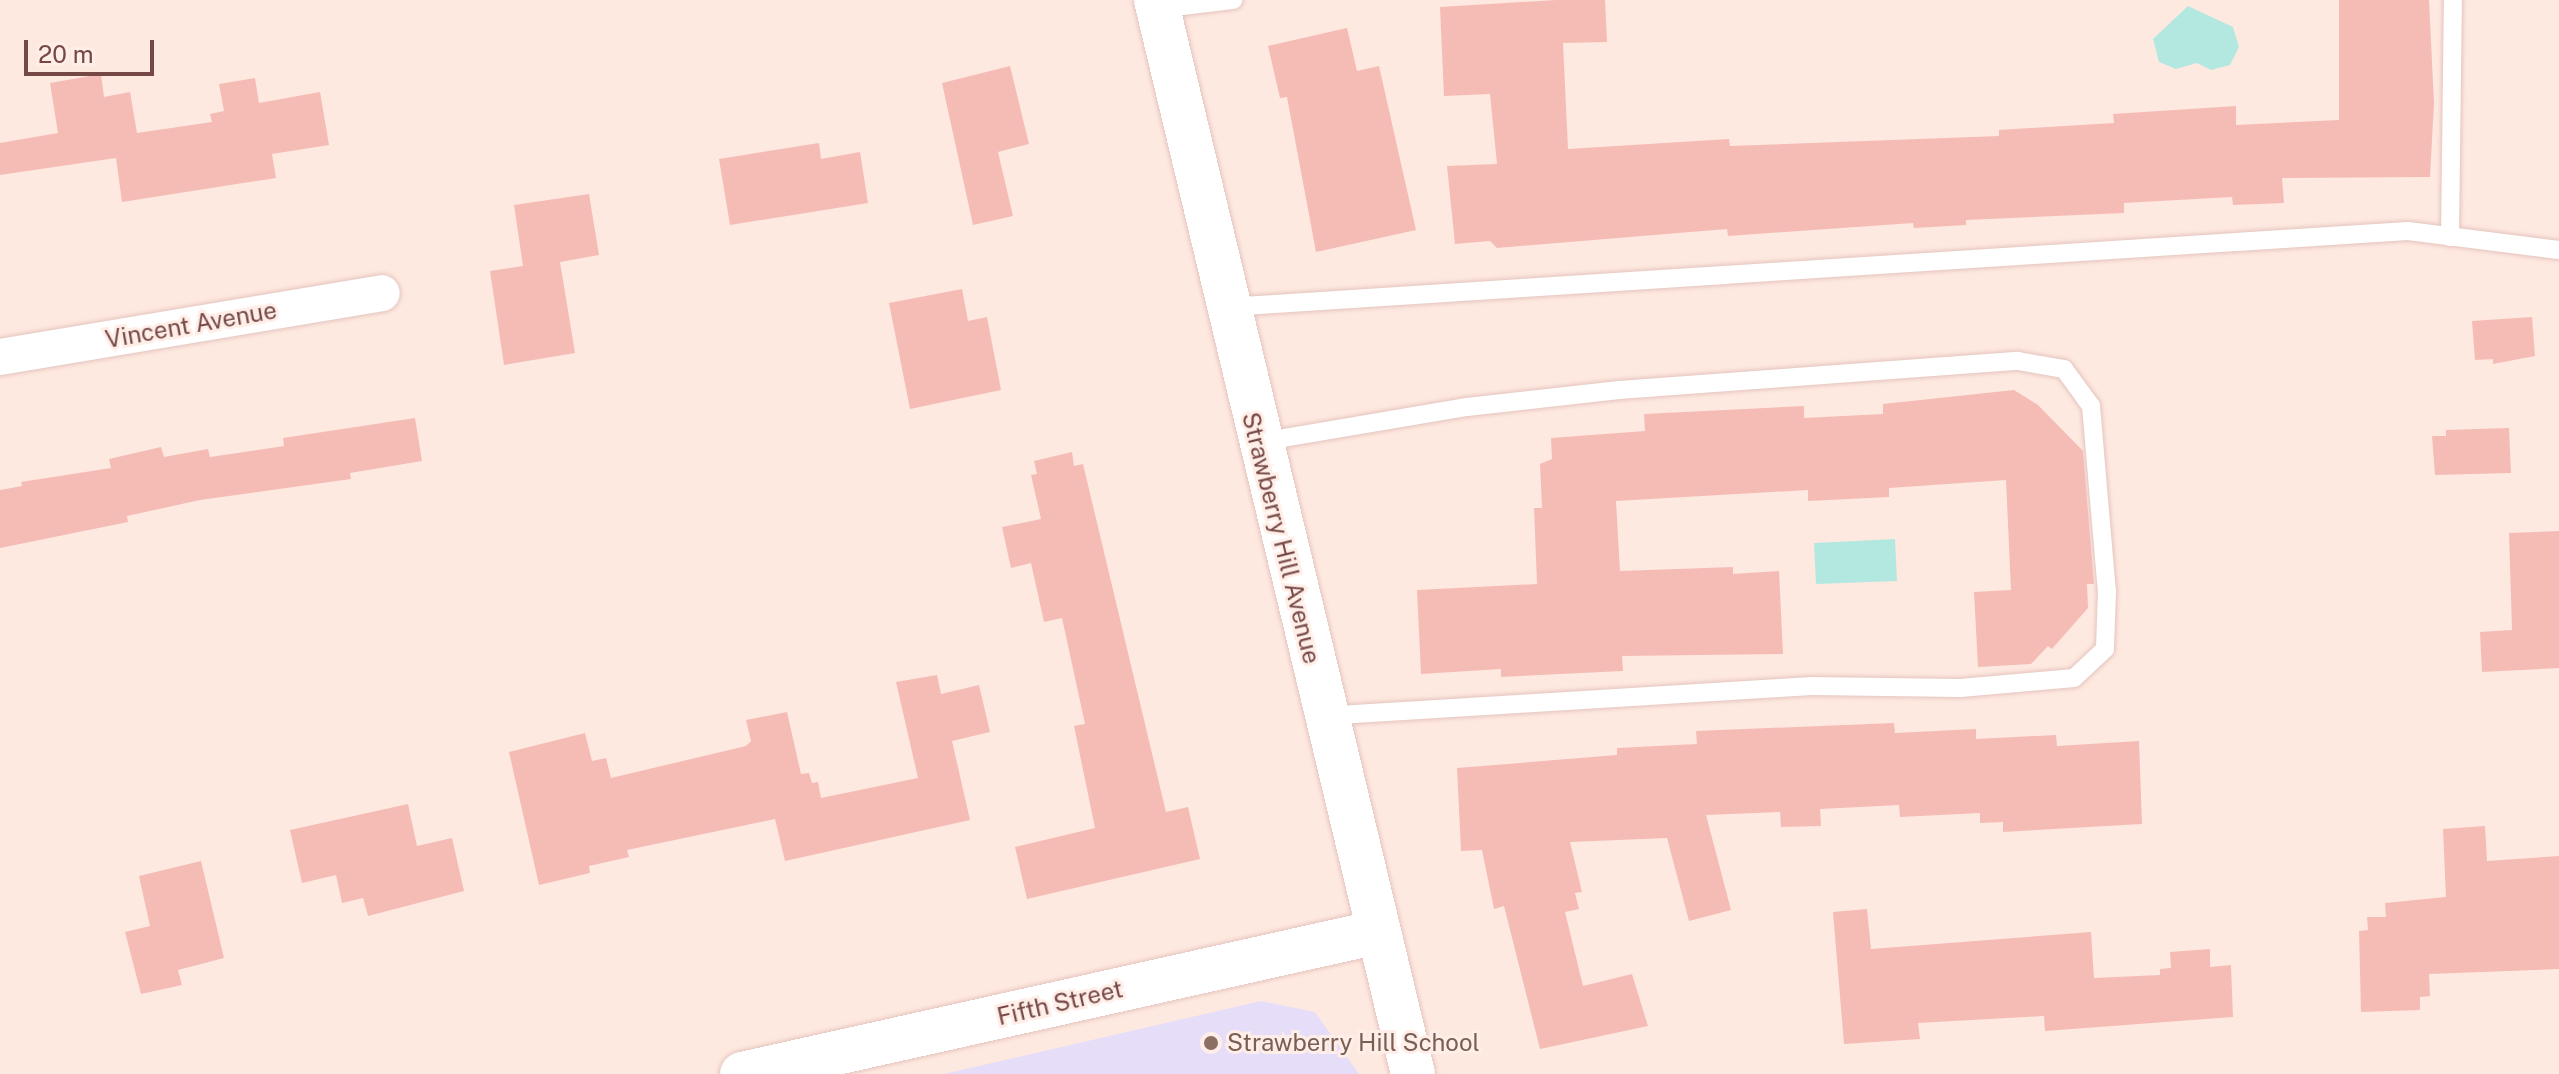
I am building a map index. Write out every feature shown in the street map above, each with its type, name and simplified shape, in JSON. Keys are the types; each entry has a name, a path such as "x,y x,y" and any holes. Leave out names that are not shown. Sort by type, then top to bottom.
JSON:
{"main road":[{"name":"Strawberry Hill Avenue","path":"1157,4 1258,443 1413,1074"},
{"name":"Fifth Street","path":"742,1074 1378,932"}],"street":[{"name":"Vincent Avenue","path":"0,357 382,293"}],"lane":[{"path":"1157,4 1233,0"},
{"path":"2450,237 2453,0"},
{"path":"1226,307 2408,231 2559,250"},
{"path":"1258,443 1467,407 1619,390 2018,361 2064,369 2091,406 2107,591 2105,649 2074,678 1960,688 1811,686 1324,716"}],"shaded area":[{"name":"Strawberry Hill School","path":"1261,1001 1315,1012 1359,1074 944,1074"}],"water":[{"path":"2188,6 2233,27 2239,47 2230,65 2211,70 2197,63 2176,69 2159,62 2153,39"},
{"path":"1895,539 1897,581 1816,584 1814,543"}],"building":[{"path":"1605,0 1607,42 1563,43 1568,149 1729,139 1730,146 1999,136 1999,130 2114,123 2113,114 2236,106 2236,125 2339,120 2339,0 2429,0 2434,103 2430,177 2282,178 2284,203 2233,205 2232,197 2124,203 2124,213 1966,220 1966,225 1914,228 1913,223 1728,236 1727,229 1497,248 1490,241 1455,244 1447,166 1497,164 1490,94 1444,96 1440,7"},
{"path":"1347,28 1357,71 1379,66 1416,230 1316,252 1287,97 1280,98 1268,46"},
{"path":"1010,66 1029,144 998,152 1013,216 973,225 942,83"},
{"path":"101,74 104,97 130,92 137,133 212,122 210,114 224,111 219,84 255,78 259,103 320,92 329,145 272,154 276,178 122,202 116,158 0,175 0,143 58,133 50,83"},
{"path":"819,143 821,159 860,152 868,203 730,225 719,159"},
{"path":"589,194 599,255 560,262 575,353 504,365 490,271 523,266 514,205"},
{"path":"962,289 968,321 987,317 1001,390 910,409 889,303"},
{"path":"2532,317 2535,356 2493,364 2493,359 2475,360 2472,321"},
{"path":"2014,390 2038,405 2083,451 2094,584 2087,584 2088,608 2052,649 2048,646 2031,664 1978,667 1974,592 2011,590 2006,480 1889,488 1889,497 1808,501 1808,490 1616,501 1620,571 1733,567 1733,574 1779,571 1783,654 1622,656 1623,671 1501,677 1501,669 1421,674 1417,590 1537,584 1534,508 1542,508 1540,464 1552,459 1551,438 1645,431 1644,414 1804,406 1804,418 1883,414 1883,404"},
{"path":"415,418 422,461 350,473 351,479 200,500 127,516 128,522 0,548 0,490 22,486 21,482 111,468 109,459 161,447 164,457 208,449 210,457 284,446 283,438"},
{"path":"2509,428 2511,473 2435,475 2432,436 2446,436 2446,430"},
{"path":"1072,452 1074,466 1083,464 1166,812 1188,807 1200,859 1027,899 1015,847 1095,828 1074,726 1085,724 1062,618 1044,622 1031,563 1011,568 1002,527 1041,519 1031,475 1037,474 1034,461"},
{"path":"2559,531 2559,668 2482,672 2480,632 2512,630 2509,533"},
{"path":"937,675 941,694 979,685 990,732 952,741 970,820 785,861 775,819 627,850 629,857 589,866 590,873 539,885 509,752 585,733 592,761 606,758 611,778 746,746 751,741 746,720 787,712 801,774 809,773 812,783 818,782 821,798 918,778 896,682"},
{"path":"1894,723 1895,733 1976,729 1976,739 2056,735 2057,746 2139,741 2142,824 2003,832 2003,822 1980,823 1980,813 1900,817 1899,805 1820,809 1821,826 1781,827 1780,812 1706,815 1731,910 1689,921 1667,838 1570,842 1582,892 1575,893 1579,909 1565,912 1583,986 1632,974 1648,1026 1540,1049 1504,906 1494,909 1482,850 1461,851 1457,768 1617,755 1617,748 1697,744 1696,731"},
{"path":"408,804 417,846 452,838 464,891 368,916 363,898 342,903 336,875 302,883 290,830"},
{"path":"2485,826 2487,861 2559,856 2559,969 2429,974 2430,996 2420,997 2420,1010 2361,1012 2359,931 2368,930 2367,917 2386,917 2385,903 2446,897 2443,829"},
{"path":"201,861 224,958 178,970 182,985 141,994 125,932 150,926 139,876"},
{"path":"1867,909 1871,949 2091,932 2094,978 2160,975 2160,969 2171,968 2170,952 2210,949 2210,967 2231,965 2233,1017 2045,1031 2044,1016 1918,1023 1920,1039 1844,1044 1833,912"}],"place":[{"name":"Strawberry Hill School","path":"1211,1043"}]}
